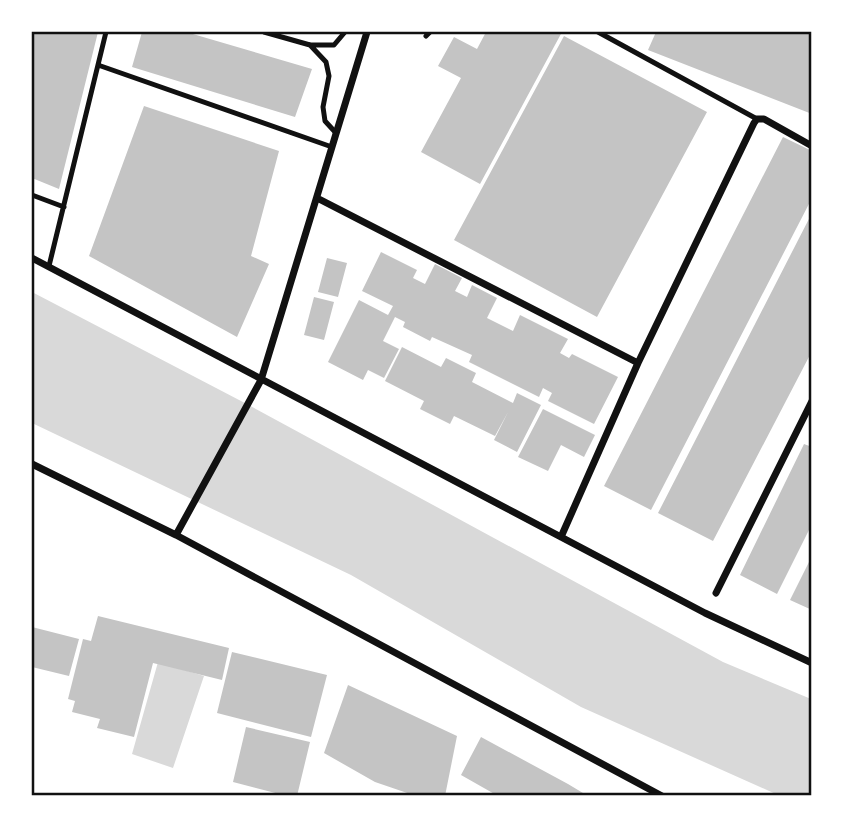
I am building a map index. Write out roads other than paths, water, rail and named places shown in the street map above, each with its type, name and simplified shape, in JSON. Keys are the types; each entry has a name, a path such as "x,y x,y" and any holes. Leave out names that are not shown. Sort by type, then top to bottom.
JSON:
{"street":[{"path":"176,535 261,380 367,32"},
{"path":"561,537 638,363 743,141 757,119 764,119 811,146"},
{"path":"317,198 638,363"},
{"path":"32,258 705,613 811,663"},
{"path":"716,593 811,401"},
{"path":"32,464 176,535 662,796"}],"lane":[{"path":"48,266 106,32"},
{"path":"264,32 310,45 334,45 345,32"},
{"path":"598,32 757,119"},
{"path":"310,45 326,61 329,76 323,107 325,121 337,133"},
{"path":"98,65 332,147"},
{"path":"32,195 64,207"}]}
